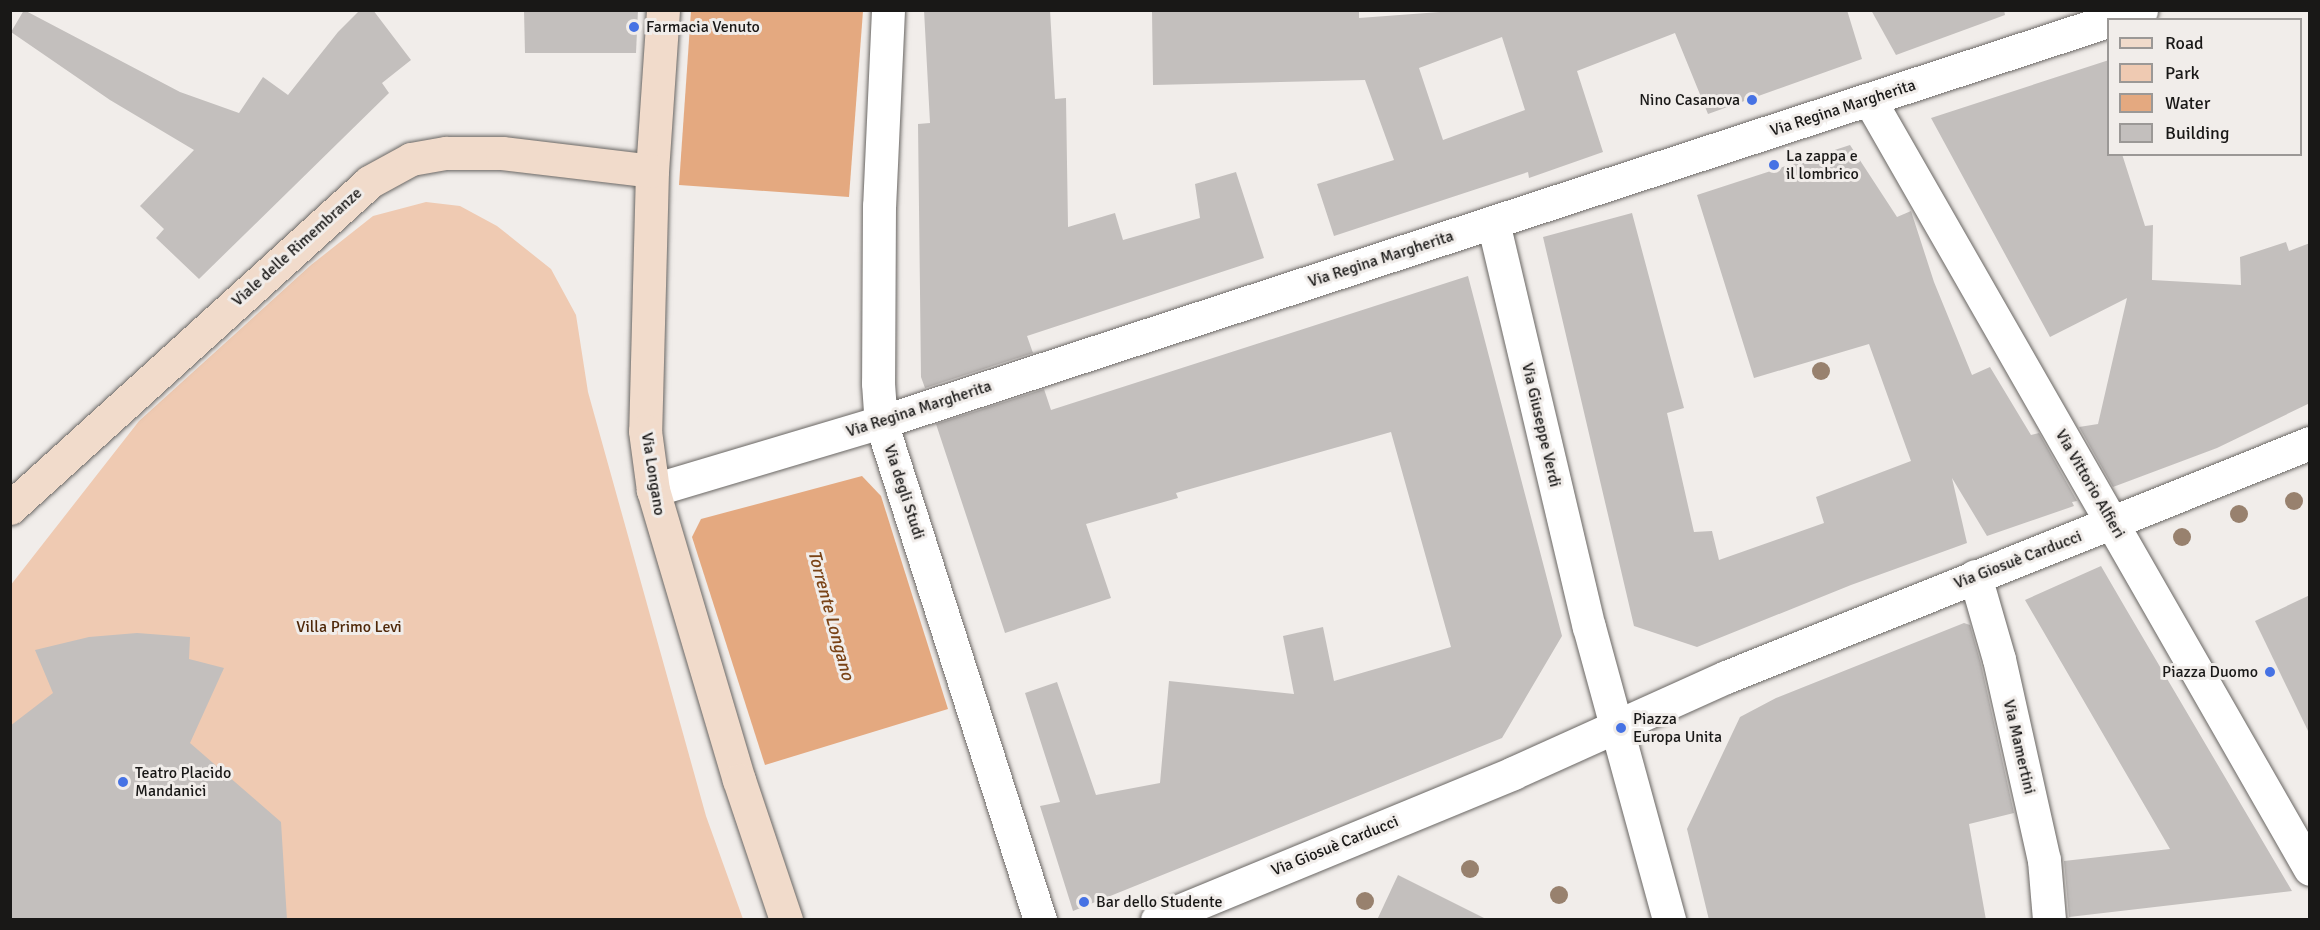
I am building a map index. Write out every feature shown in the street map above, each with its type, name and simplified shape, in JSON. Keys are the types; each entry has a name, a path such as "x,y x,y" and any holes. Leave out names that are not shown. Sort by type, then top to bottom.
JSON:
{"street":[{"name":"Via Longano","path":"663,10 652,171 645,431 652,490 739,780 786,920"},
{"name":"Via degli Studi","path":"888,10 879,206 878,383 881,422 1040,920"},
{"path":"2119,18 2141,10"},
{"name":"Via Regina Margherita","path":"652,490 881,422 2107,22"},
{"name":"Via Vittorio Alfieri","path":"1869,99 2310,869"},
{"name":"Viale delle Rimembranze","path":"10,508 361,189 411,159 446,153 502,153 652,171"},
{"name":"Via Giuseppe Verdi","path":"1493,222 1589,627 1617,726"},
{"name":"Via Giosuè Carducci","path":"1157,920 1513,773 1726,677 2310,443"},
{"name":"Via Mamertini","path":"1976,576 1999,659 2042,849 2049,920"},
{"path":"1617,726 1648,833 1669,920"}],"green space":[{"name":"Villa Primo Levi","path":"426,202 460,206 497,226 551,269 576,315 588,392 706,816 743,919 11,919 10,586 139,421 311,265 373,216"}],"water":[{"path":"691,11 863,11 849,197 679,185"},
{"name":"Torrente Longano","path":"862,476 881,496 948,709 765,765 692,537 701,519"}],"building":[{"path":"24,10 180,92 239,113 263,77 288,95 338,32 360,10 373,10 411,60 382,83 389,93 199,279 156,238 164,229 140,206 194,150 110,100 11,32"},
{"path":"524,10 638,10 636,53 525,53"},
{"path":"924,10 1050,10 1055,99 1066,98 1068,227 1115,213 1123,240 1200,218 1195,184 1236,172 1264,258 1027,336 1033,353 925,388 921,377 918,124 930,123"},
{"path":"1359,10 1359,18 1467,10 1847,10 1862,59 1708,114 1675,33 1577,71 1603,152 1529,178 1528,172 1334,236 1317,184 1394,160 1365,80 1153,85 1152,11","holes":["1502,37 1525,110 1443,140 1419,68"]},
{"path":"1871,10 2004,10 2005,15 1896,55"},
{"path":"2107,61 2107,156 2123,156 2145,226 2153,225 2152,280 2241,285 2240,257 2286,242 2289,251 2310,243 2310,403 2217,448 2113,487 2079,427 2098,424 2127,298 2050,337 1931,118"},
{"path":"1850,145 1897,217 1911,211 1934,282 1972,375 1990,367 2031,435 2039,433 2077,501 2072,502 2074,506 1987,536 1952,478 1967,543 1851,585 1697,647 1634,626 1543,237 1632,213 1684,408 1667,413 1694,532 1712,531 1719,560 1824,523 1816,497 1911,461 1869,344 1754,378 1697,195"},
{"path":"1468,276 1562,636 1502,738 1073,911 1040,806 1060,802 1025,693 1057,682 1096,795 1160,783 1169,681 1294,694 1283,636 1323,627 1334,681 1451,647 1391,432 1176,493 1178,498 1086,524 1111,598 1005,633 936,424 1044,389 1051,410"},
{"path":"2101,566 2292,891 2069,917 2064,861 2170,849 2025,600"},
{"path":"2310,595 2310,735 2255,621"},
{"path":"1964,623 1970,625 1981,664 2014,813 1969,824 1986,920 1709,920 1687,829 1740,717 1776,698"},
{"name":"Teatro Placido Mandanici","path":"137,633 190,637 189,659 224,668 190,743 281,822 287,920 10,920 10,726 53,693 35,650 89,637"},
{"path":"1398,875 1488,920 1377,920"}],"place":[{"name":"Farmacia Venuto","path":"634,27"},
{"name":"Nino Casanova","path":"1752,100"},
{"name":"La zappa e il lombrico","path":"1774,165"},
{"name":"Piazza Duomo","path":"2270,672"},
{"name":"Piazza Europa Unita","path":"1621,728"},
{"name":"Teatro Placido Mandanici","path":"123,782"},
{"name":"Bar dello Studente","path":"1084,902"}]}
